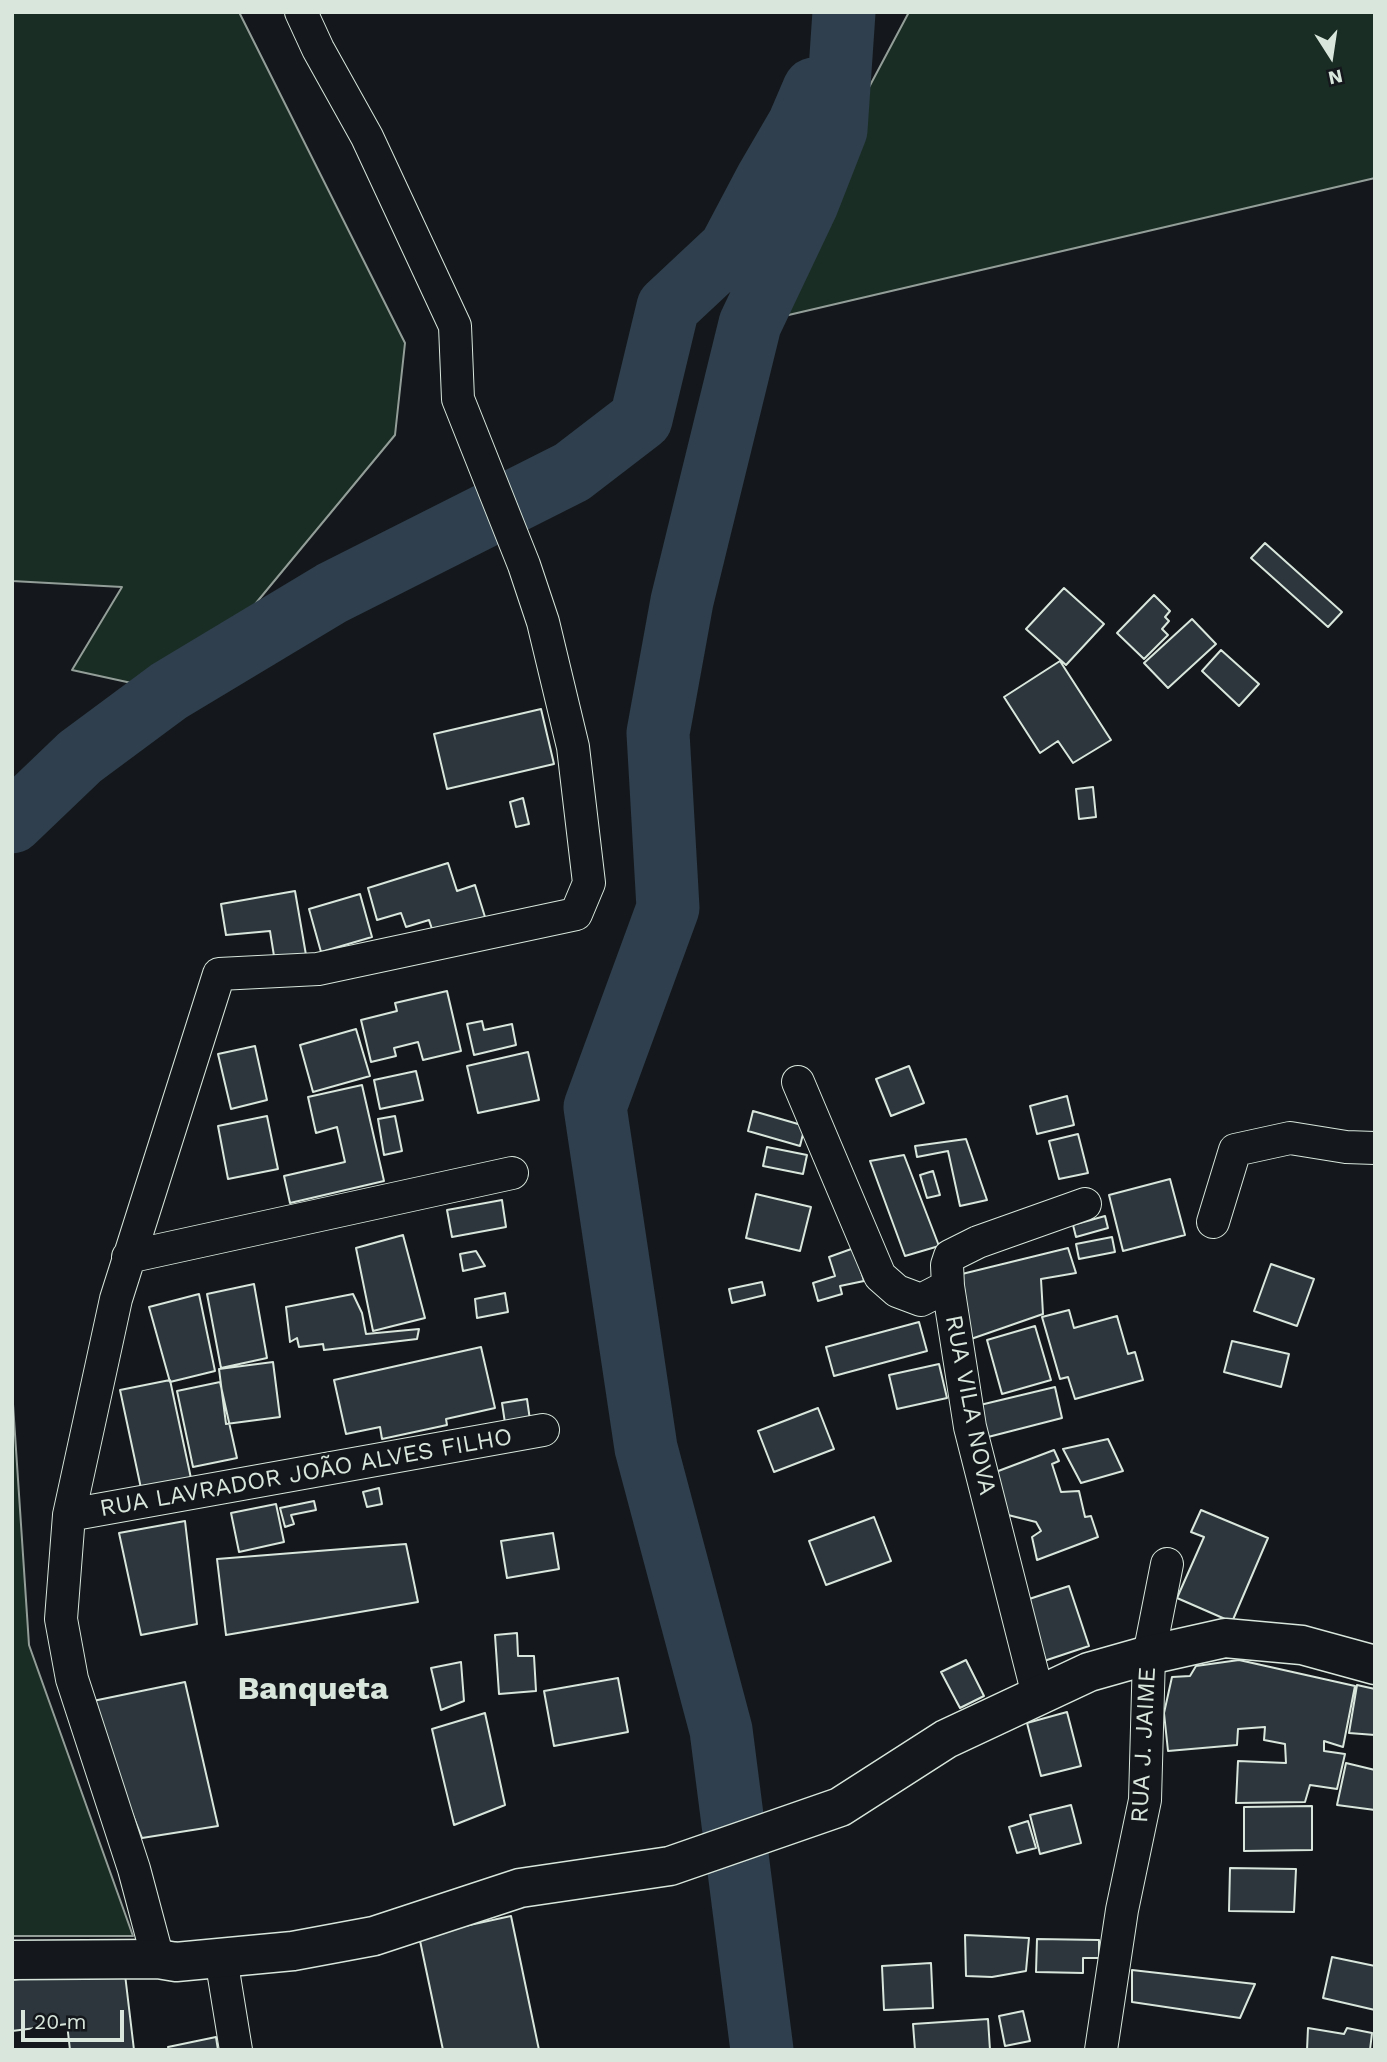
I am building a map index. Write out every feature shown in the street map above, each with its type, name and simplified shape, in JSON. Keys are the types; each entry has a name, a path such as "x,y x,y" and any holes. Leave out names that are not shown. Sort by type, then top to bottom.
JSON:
{"street":[{"name":"RUA LAVRADOR JOÃO ALVES FILHO","path":"159,1959 134,1869 72,1679 61,1619 69,1516 104,1347 128,1257 219,974 318,969 576,914 589,883 573,747 543,622 485,461 458,399 454,326 367,136 318,49 301,12"},
{"path":"798,1082 880,1276 897,1291 921,1300 948,1286"},
{"path":"1213,1222 1235,1150 1290,1138 1346,1147 1375,1148"},
{"path":"128,1257 512,1172"},
{"name":"RUA VILA NOVA","path":"1038,1695 970,1427 947,1265 950,1256 978,1242 1085,1204"},
{"name":"RUA LAVRADOR JOÃO ALVES FILHO","path":"69,1516 543,1430"},
{"name":"RUA J. JAIME","path":"1101,2050 1122,1910 1145,1800 1149,1655 1167,1564"},
{"path":"12,1960 159,1959 176,1962 293,1951 374,1936 520,1888 670,1866 840,1808 946,1739 1089,1672 1225,1638 1302,1645 1375,1665"},
{"path":"221,1958 236,2050"}],"green space":[{"path":"12,12 239,12 405,343 395,435 213,655 159,689 72,670 122,587 12,581"},
{"path":"909,12 1375,12 1375,178 750,324 807,204"},
{"path":"12,1389 29,1645 133,1936 12,1936"}],"building":[{"path":"1265,543 1342,612 1328,627 1251,558"},
{"path":"1064,588 1104,624 1066,665 1026,629"},
{"path":"1154,595 1170,611 1165,617 1169,621 1162,629 1168,635 1144,659 1117,633"},
{"path":"1192,619 1216,644 1168,688 1144,663"},
{"path":"1221,650 1259,684 1239,706 1202,671"},
{"path":"1060,661 1111,740 1073,763 1058,741 1040,753 1004,697"},
{"path":"541,709 554,764 447,789 434,734"},
{"path":"1093,787 1096,817 1079,819 1076,789"},
{"path":"523,798 529,824 516,827 510,802"},
{"path":"448,863 457,891 475,885 485,917 433,932 429,920 406,927 401,913 377,920 368,888"},
{"path":"295,891 306,955 274,956 270,931 226,935 221,904"},
{"path":"360,894 372,937 321,952 309,909"},
{"path":"447,991 461,1051 423,1060 418,1042 394,1048 396,1056 371,1062 361,1020 397,1011 395,1003"},
{"path":"482,1021 484,1030 512,1024 516,1045 474,1055 467,1024"},
{"path":"356,1029 370,1076 313,1092 300,1045"},
{"path":"255,1046 267,1100 231,1109 218,1054"},
{"path":"528,1052 539,1100 478,1113 467,1066"},
{"path":"909,1066 924,1103 891,1116 876,1079"},
{"path":"416,1071 423,1100 380,1109 374,1080"},
{"path":"362,1085 384,1181 290,1203 284,1176 345,1162 337,1127 316,1133 308,1097"},
{"path":"1067,1096 1074,1125 1037,1134 1030,1106"},
{"path":"753,1111 805,1126 800,1146 748,1131"},
{"path":"267,1116 278,1169 228,1179 218,1126"},
{"path":"395,1116 402,1151 384,1155 378,1119"},
{"path":"1078,1134 1088,1173 1059,1179 1049,1141"},
{"path":"966,1139 987,1200 960,1206 948,1151 917,1157 915,1146"},
{"path":"767,1147 807,1155 803,1174 763,1166"},
{"path":"904,1155 939,1246 905,1256 870,1161"},
{"path":"933,1171 940,1195 927,1198 920,1175"},
{"path":"1170,1179 1185,1235 1123,1251 1109,1195"},
{"path":"756,1194 811,1207 800,1251 746,1238"},
{"path":"502,1200 506,1227 452,1237 447,1210"},
{"path":"1105,1216 1108,1228 1076,1237 1073,1225"},
{"path":"403,1235 425,1318 373,1331 356,1248"},
{"path":"1112,1237 1115,1252 1079,1259 1076,1244"},
{"path":"854,1248 864,1281 840,1286 842,1294 818,1301 813,1283 835,1276 829,1257"},
{"path":"1068,1248 1076,1273 1041,1279 1043,1314 971,1339 962,1274"},
{"path":"476,1251 485,1266 463,1271 460,1254"},
{"path":"1271,1264 1314,1279 1297,1326 1254,1311"},
{"path":"762,1282 765,1295 732,1303 729,1289"},
{"path":"254,1284 267,1358 221,1368 207,1294"},
{"path":"505,1293 508,1312 477,1318 475,1299"},
{"path":"199,1294 215,1371 170,1382 149,1307"},
{"path":"353,1294 362,1313 366,1334 419,1329 417,1339 324,1350 323,1344 299,1347 297,1338 290,1342 286,1307"},
{"path":"1069,1310 1074,1328 1117,1316 1128,1354 1135,1352 1143,1380 1075,1399 1068,1377 1060,1379 1042,1317"},
{"path":"919,1322 927,1351 834,1376 826,1347"},
{"path":"1035,1326 1051,1380 1002,1394 987,1340"},
{"path":"1232,1341 1289,1354 1281,1387 1224,1372"},
{"path":"481,1347 495,1408 446,1419 447,1425 382,1439 380,1427 346,1434 334,1380"},
{"path":"273,1362 280,1417 226,1424 219,1369"},
{"path":"939,1364 947,1398 897,1409 889,1375"},
{"path":"170,1380 192,1483 142,1493 120,1390"},
{"path":"220,1382 237,1458 193,1467 177,1391"},
{"path":"1055,1387 1062,1418 988,1437 980,1405"},
{"path":"527,1399 530,1420 505,1423 502,1403"},
{"path":"818,1408 834,1449 774,1472 758,1431"},
{"path":"1108,1439 1123,1471 1081,1483 1063,1449"},
{"path":"1054,1450 1059,1461 1052,1464 1061,1492 1079,1491 1085,1517 1091,1516 1098,1537 1037,1560 1032,1537 1041,1531 1036,1522 1004,1514 993,1473"},
{"path":"379,1488 382,1504 367,1507 363,1492"},
{"path":"314,1501 316,1510 291,1515 294,1524 285,1527 280,1508"},
{"path":"276,1504 284,1542 239,1552 231,1513"},
{"path":"1201,1510 1268,1538 1232,1622 1177,1598 1204,1537 1191,1532"},
{"path":"874,1517 891,1561 826,1585 809,1541"},
{"path":"185,1521 197,1624 141,1635 119,1533"},
{"path":"553,1533 559,1569 507,1578 501,1541"},
{"path":"406,1544 418,1602 226,1635 217,1559"},
{"path":"1069,1586 1089,1646 1044,1661 1023,1601"},
{"path":"517,1633 518,1656 534,1656 536,1691 499,1694 495,1635"},
{"path":"966,1660 984,1696 960,1708 941,1672"},
{"path":"1239,1660 1355,1686 1343,1747 1324,1741 1324,1751 1345,1754 1337,1789 1310,1785 1305,1802 1236,1803 1238,1761 1286,1763 1285,1744 1264,1740 1265,1727 1238,1729 1237,1745 1168,1751 1164,1713 1172,1677 1190,1676 1196,1666"},
{"path":"461,1662 464,1701 441,1710 431,1668"},
{"path":"618,1678 628,1732 554,1746 544,1691"},
{"path":"185,1682 218,1826 142,1838 88,1702"},
{"path":"1357,1685 1375,1689 1375,1735 1349,1733"},
{"path":"1067,1712 1081,1766 1041,1776 1027,1723"},
{"path":"485,1713 505,1805 454,1825 432,1729"},
{"path":"1346,1763 1375,1770 1375,1810 1337,1805"},
{"path":"1071,1805 1081,1843 1040,1854 1030,1815"},
{"path":"1312,1806 1312,1850 1244,1851 1244,1807"},
{"path":"1028,1821 1036,1848 1017,1853 1009,1827"},
{"path":"1230,1868 1296,1869 1294,1912 1229,1911"},
{"path":"511,1916 539,2050 443,2050 419,1936"},
{"path":"965,1935 1029,1938 1026,1971 992,1977 966,1976"},
{"path":"1037,1939 1099,1940 1099,1958 1083,1958 1083,1973 1036,1972"},
{"path":"1332,1957 1375,1966 1375,2010 1323,1998"},
{"path":"931,1963 933,2008 884,2010 882,1966"},
{"path":"124,1966 134,2050 70,2050 67,2024 12,2031 12,1980"},
{"path":"1132,1970 1255,1984 1240,2018 1132,2002"},
{"path":"1023,2011 1030,2041 1005,2046 999,2016"},
{"path":"988,2019 990,2050 915,2050 913,2024"},
{"path":"1308,2028 1344,2034 1347,2028 1372,2033 1370,2050 1307,2050"},
{"path":"216,2037 218,2050 169,2050 168,2047"}],"waterway":[{"path":"762,2050 721,1730 646,1448 595,1107 668,908 658,733 682,601 750,324 807,204 836,130 844,12"},
{"path":"12,822 80,757 169,691 332,593 572,472 641,419 668,307 730,249 799,124 814,89"}],"district":[{"name":"Banqueta","path":"313,1690"}]}
